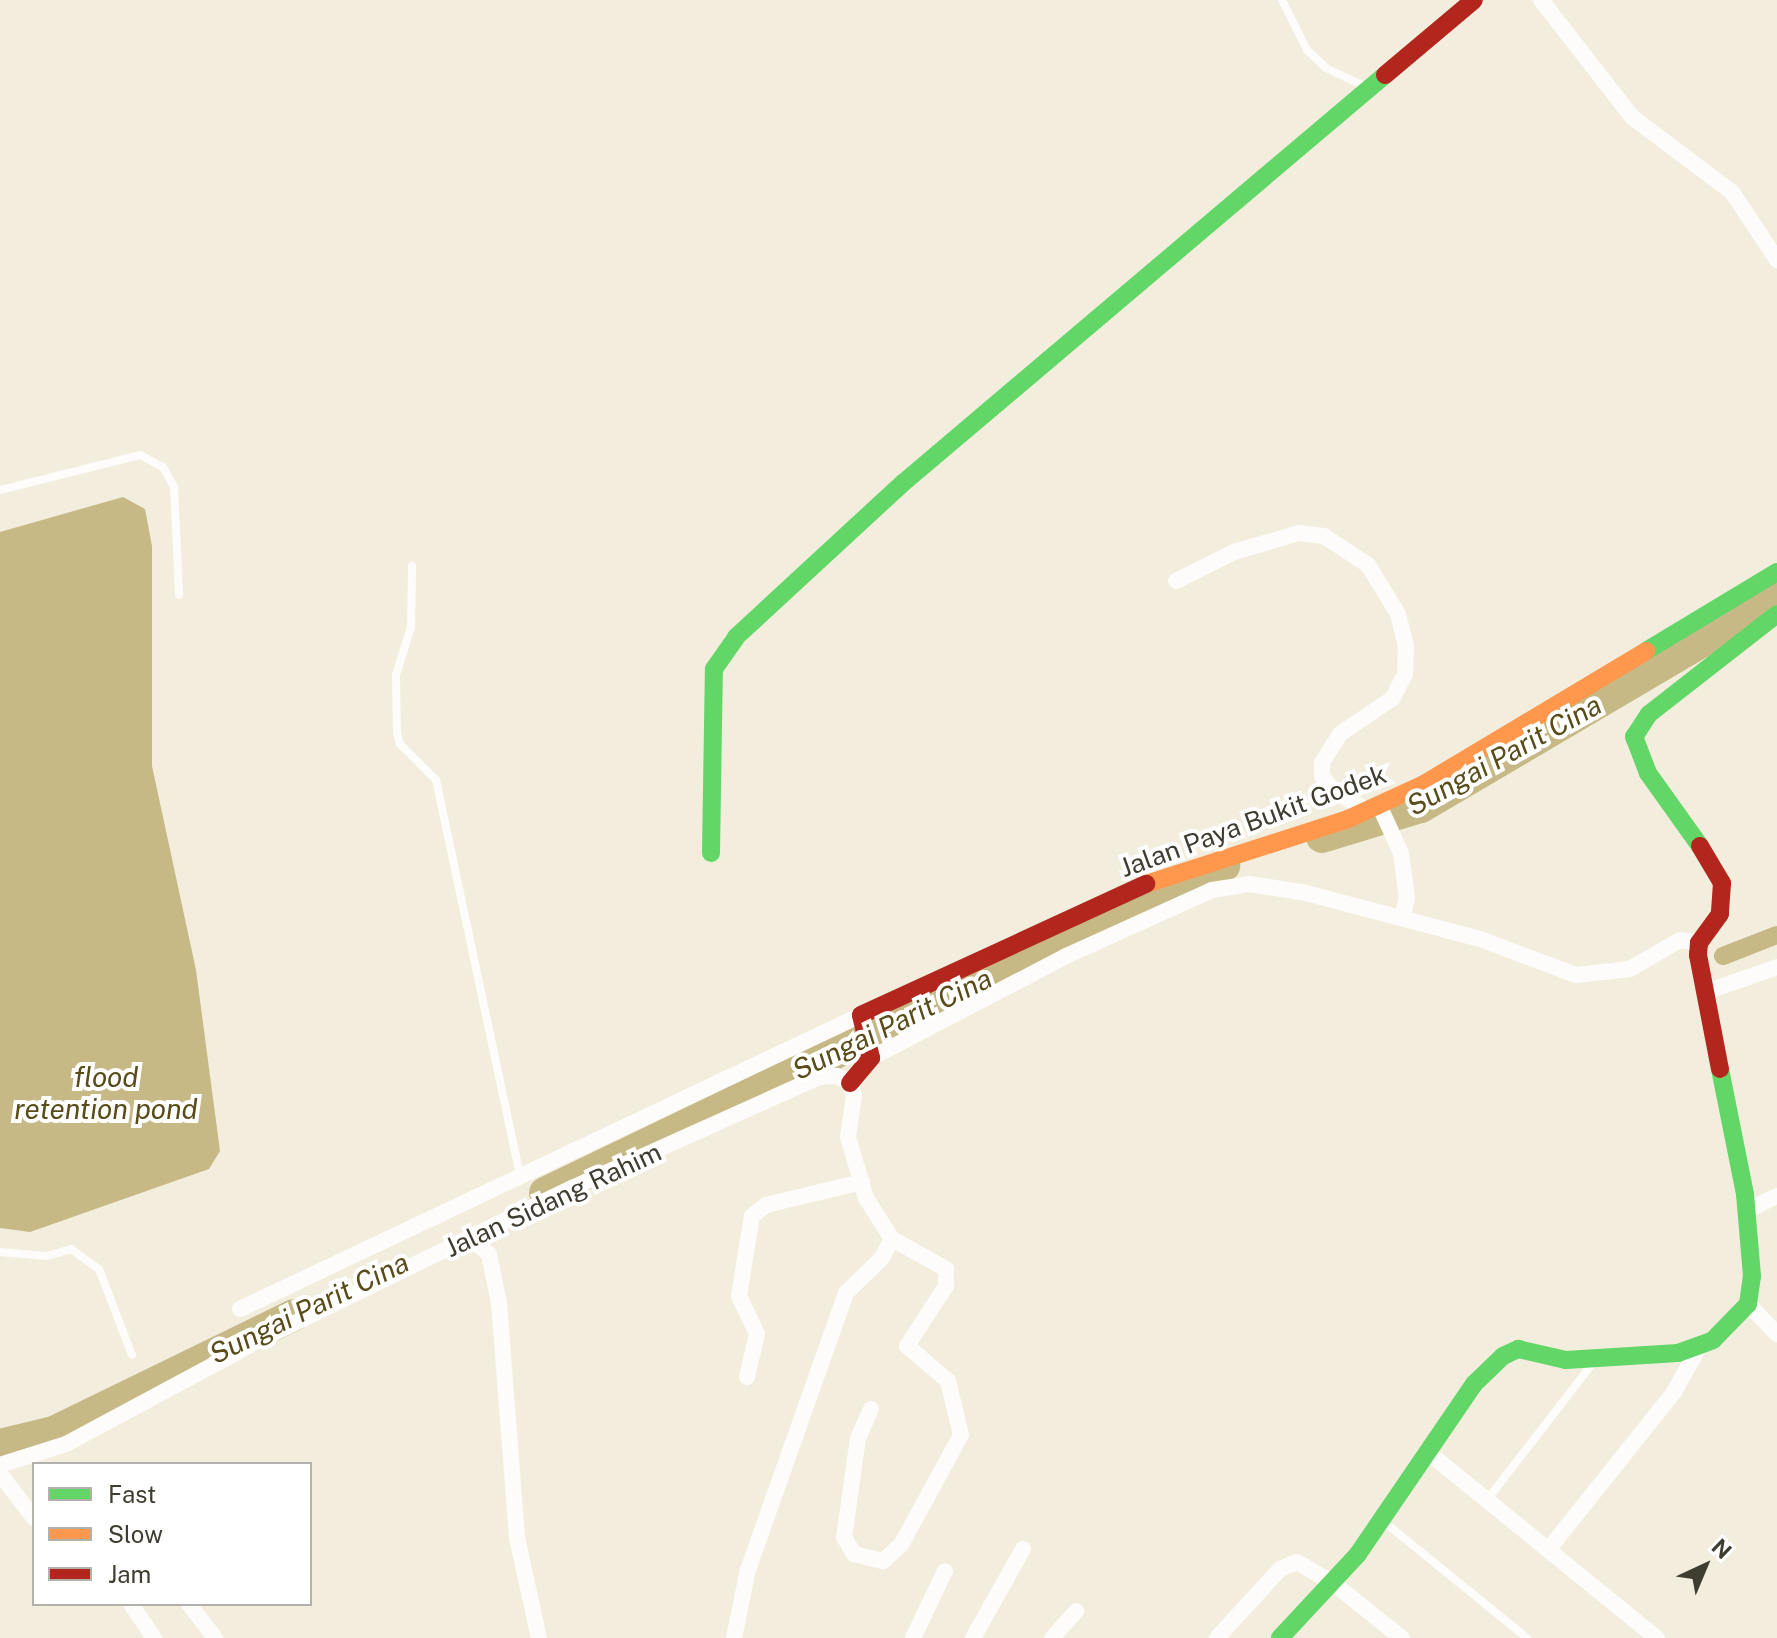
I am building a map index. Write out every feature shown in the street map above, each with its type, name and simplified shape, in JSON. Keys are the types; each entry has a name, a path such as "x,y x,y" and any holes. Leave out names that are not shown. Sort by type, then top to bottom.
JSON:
{"street":[{"path":"711,853 714,669 736,637 903,483 1366,87 1474,0"},
{"path":"1541,0 1632,117 1732,192 1777,260"},
{"path":"1176,581 1234,552 1299,533 1324,536 1368,565 1398,614 1405,674 1393,698 1340,734 1322,763 1322,776 1333,790 1376,810 1391,832 1401,853 1405,910"},
{"name":"Jalan Paya Bukit Godek","path":"862,1018 1160,878 1376,810 1507,739 1777,572"},
{"path":"1548,1550 1674,1392 1698,1349 1748,1304 1752,1276 1746,1211 1699,943 1720,914 1722,883 1708,854 1687,833 1648,773 1634,737 1649,714 1777,614"},
{"path":"861,1068 1066,956 1212,890 1250,884 1405,910 1576,975 1630,969 1667,944 1699,943"},
{"path":"1706,992 1777,967"},
{"path":"240,1309 520,1174 862,1018 861,1068 848,1137 873,1214 892,1239 946,1269 946,1286 907,1346 948,1381 961,1435 901,1545 883,1561 854,1554 844,1537 858,1438 871,1409"},
{"name":"Jalan Sidang Rahim","path":"0,1465 66,1444 264,1338 470,1238 819,1077 837,1076 861,1068"},
{"path":"747,1377 757,1334 739,1296 752,1216 766,1205 862,1182"},
{"path":"1746,1211 1777,1196"},
{"path":"470,1238 489,1254 499,1303 517,1538 539,1638"},
{"path":"734,1638 748,1569 846,1293 882,1258 892,1239"},
{"path":"1748,1304 1777,1334"},
{"path":"1280,1638 1333,1583 1382,1520 1474,1384 1503,1356 1518,1349 1566,1360 1698,1349"},
{"path":"1429,1453 1657,1638"},
{"path":"0,1474 32,1515"},
{"path":"973,1638 1023,1549"},
{"path":"1217,1638 1286,1564 1307,1566 1333,1583 1383,1632 1402,1638"},
{"path":"913,1638 945,1571"},
{"path":"132,1606 154,1638"},
{"path":"191,1606 215,1638"},
{"path":"1052,1638 1076,1611"}],"lane":[{"path":"1282,0 1307,50 1326,68 1366,87"},
{"path":"0,490 140,455 163,467 174,487 179,595"},
{"path":"412,566 411,627 396,675 397,733 400,744 436,780 520,1174"},
{"path":"0,1252 47,1256 71,1249 99,1269 132,1355"},
{"path":"1487,1500 1598,1357"},
{"path":"1382,1520 1527,1638"}],"water":[{"name":"flood retention pond","path":"123,497 145,509 152,546 152,766 196,970 220,1151 209,1169 30,1232 0,1228 0,532"}],"waterway":[{"name":"Sungai Parit Cina","path":"1322,837 1421,807 1777,597"},
{"name":"Sungai Parit Cina","path":"545,1193 1224,866"},
{"path":"1723,956 1777,935"},
{"name":"Sungai Parit Cina","path":"0,1445 54,1432 294,1315"}],"traffic: fast":[{"path":"711,853 714,669 736,637 903,483 1385,75"},
{"path":"1646,651 1777,572"},
{"path":"1700,846 1648,773 1634,737 1649,714 1777,614"},
{"path":"1280,1638 1358,1554 1474,1384 1503,1356 1518,1349 1566,1360 1678,1353 1713,1340 1748,1304 1752,1276 1745,1194 1720,1069"}],"traffic: slow":[{"path":"1146,884 1348,819 1424,784 1646,651"}],"traffic: jam":[{"path":"1385,75 1474,0"},
{"path":"1700,846 1722,883 1720,914 1699,943 1698,955 1720,1069"},
{"path":"850,1083 871,1058 861,1015 1146,884"}]}
